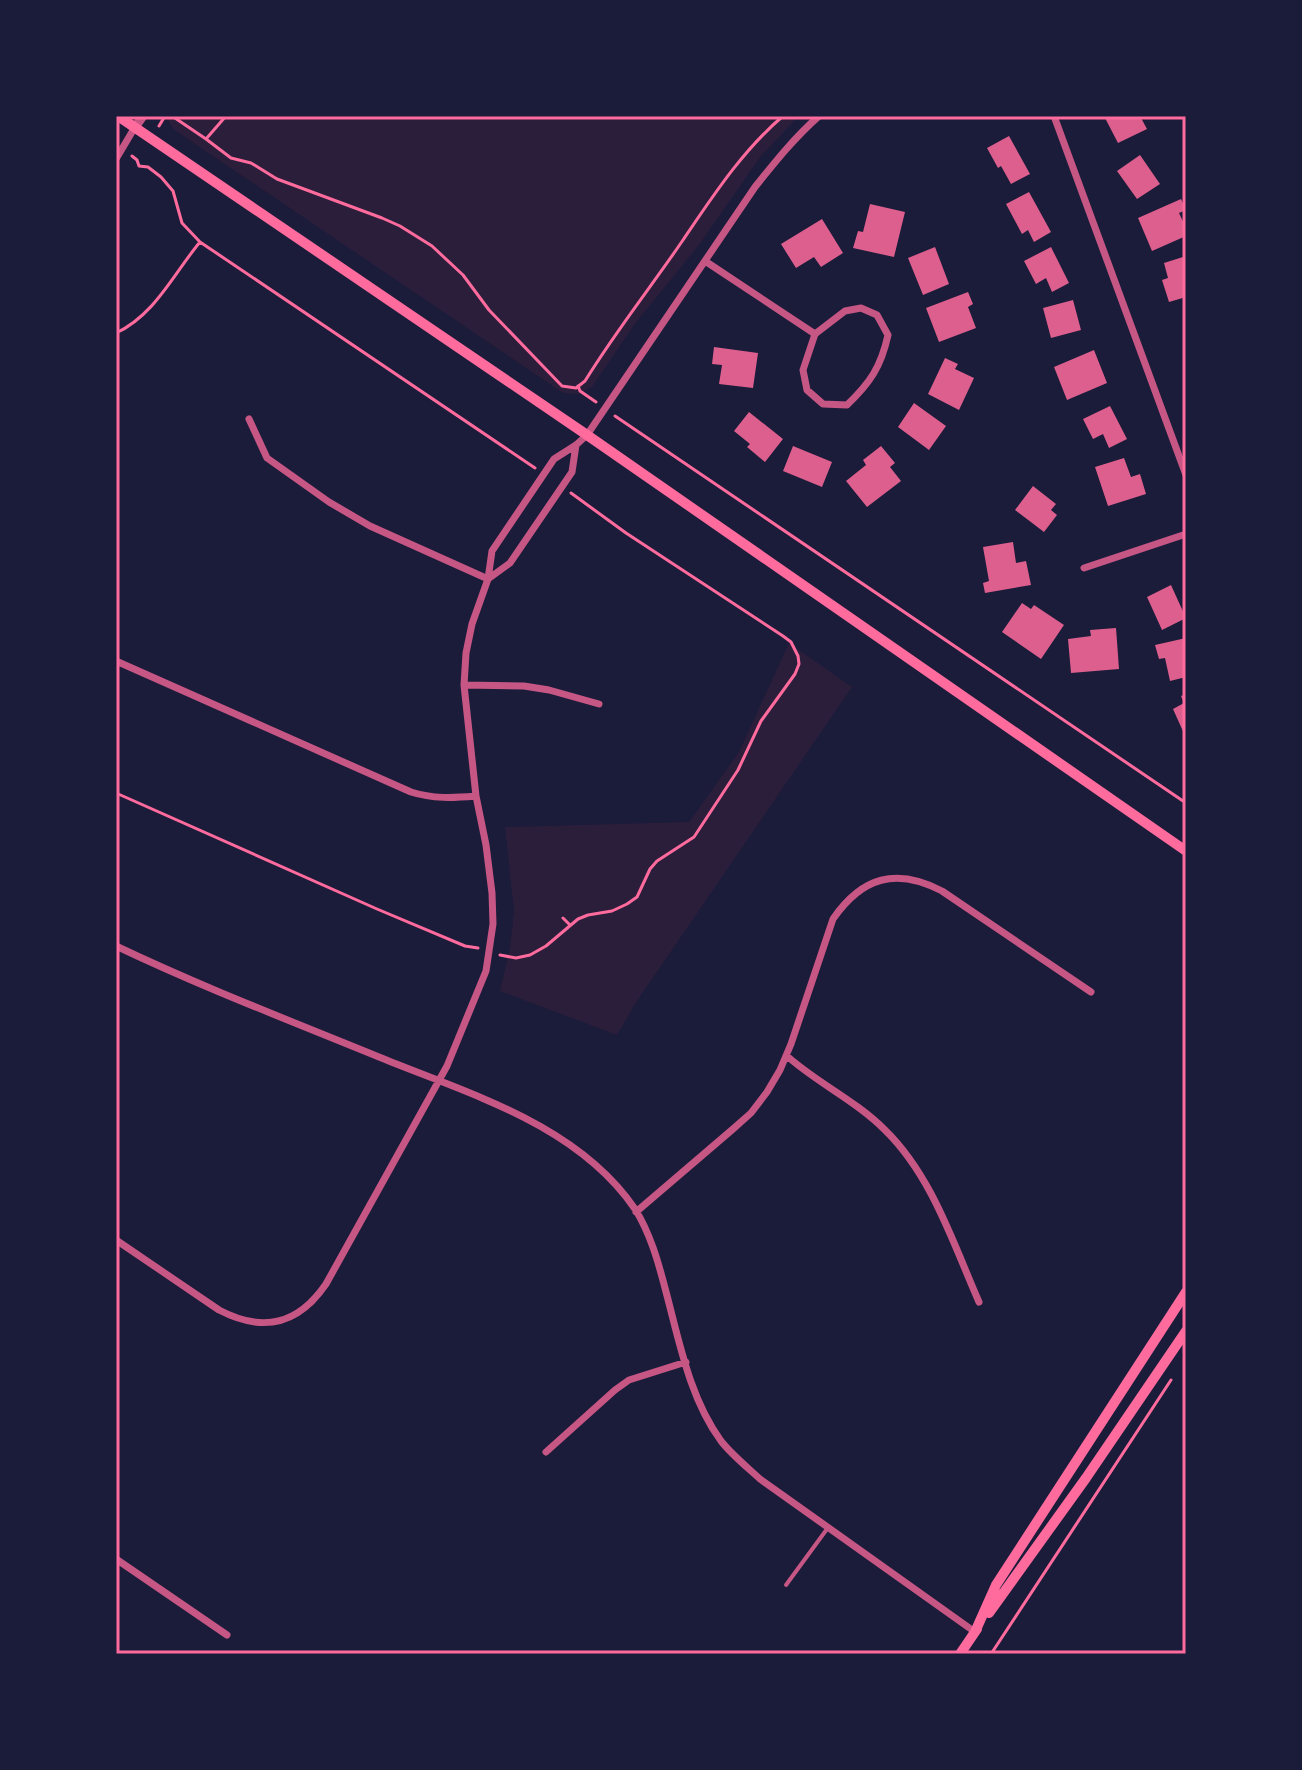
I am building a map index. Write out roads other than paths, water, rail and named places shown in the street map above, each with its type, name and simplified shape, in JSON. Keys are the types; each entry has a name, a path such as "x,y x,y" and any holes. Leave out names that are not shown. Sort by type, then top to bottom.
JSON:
{"main road":[{"path":"118,116 587,435 1186,851"},
{"path":"975,1632 996,1585 1186,1292"},
{"path":"960,1654 1186,1331"}],"street":[{"path":"116,159 143,116"},
{"path":"116,1240 219,1310 253,1323 287,1318 302,1311 316,1299 326,1284 439,1081 486,971 493,924 492,893 476,796 464,685 472,624 488,579 492,551 554,459 587,435 776,159 819,116"},
{"path":"1054,116 1186,475"},
{"path":"705,261 815,334"},
{"path":"861,308 877,315 888,335 884,356 866,386 847,405 823,404 807,390 803,370 815,334 845,311 861,308"},
{"path":"249,419 267,458 329,502 370,526 488,579"},
{"path":"488,579 510,563 572,472 576,445"},
{"path":"1084,568 1186,534"},
{"path":"116,661 411,792 428,797 476,796"},
{"path":"464,685 524,686 599,704"},
{"path":"636,1212 751,1113 767,1092 787,1056 833,919 857,891 872,883 908,878 926,882 1091,992"},
{"path":"116,946 492,1101 551,1134 599,1168 618,1187 648,1234 696,1395 722,1442 760,1479 975,1632"},
{"path":"787,1056 860,1108 886,1131 910,1160 936,1204 979,1302"},
{"path":"546,1452 629,1380 686,1362"},
{"path":"116,1559 227,1635"}],"lane":[{"path":"786,1585 828,1527"}]}
